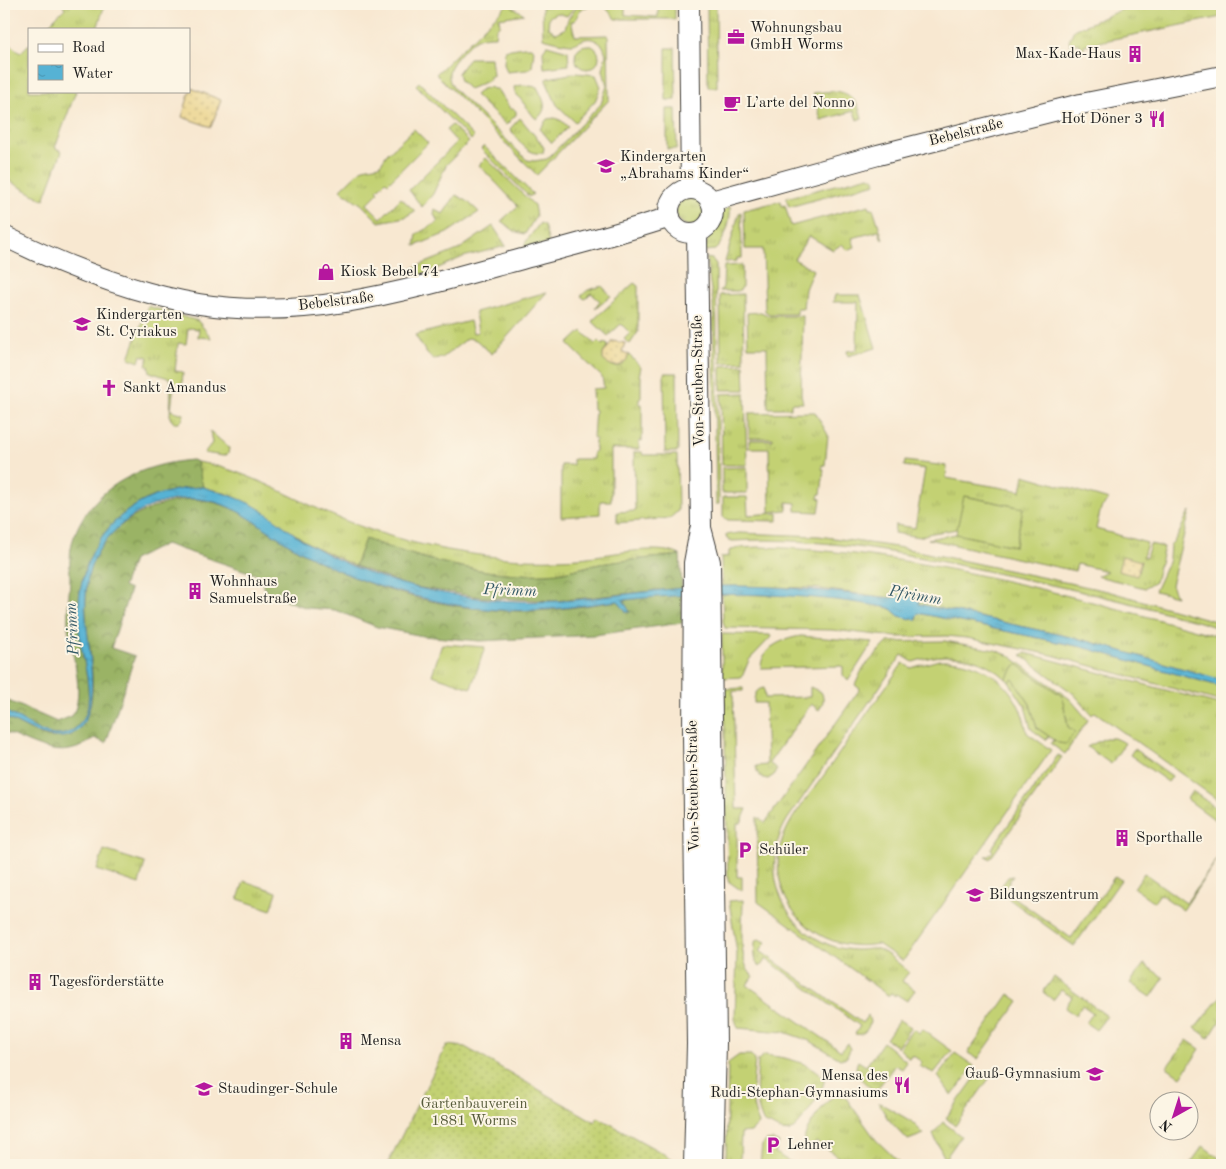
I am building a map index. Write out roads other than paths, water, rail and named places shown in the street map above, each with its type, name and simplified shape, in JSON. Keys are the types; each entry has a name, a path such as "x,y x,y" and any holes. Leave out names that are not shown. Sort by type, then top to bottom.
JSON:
{"street":[{"path":"689,4 691,189"},
{"name":"Bebelstraße","path":"711,201 878,155 1081,104 1222,76"},
{"path":"691,189 703,192 711,201 713,214 711,221 697,233 679,230 670,217 669,210 674,197 684,190 691,189"},
{"name":"Bebelstraße","path":"4,236 92,274 160,296 200,304 288,308 352,302 408,291 670,217"},
{"name":"Von-Steuben-Straße","path":"697,233 706,1044 713,1165"},
{"name":"Von-Steuben-Straße","path":"694,1165 706,1044"}],"water":[{"path":"203,487 253,505 323,552 384,578 416,588 467,597 540,602 721,586 785,588 891,598 902,595 920,598 919,604 1084,640 1222,680 1222,687 1082,647 918,613 916,620 899,616 890,608 824,599 723,594 623,600 630,612 626,612 618,601 556,609 517,611 445,603 380,586 343,572 297,549 249,518 218,503 201,499 182,499 149,507 125,521 105,541 92,564 86,592 91,691 89,710 82,725 71,735 54,737 35,732 4,717 4,711 42,732 55,735 67,733 77,727 87,711 89,696 79,630 79,601 84,574 94,550 108,529 126,512 148,499 174,490"}],"place":[{"name":"Wohnungsbau GmbH Worms","path":"736,37"},
{"name":"Max-Kade-Haus","path":"1135,54"},
{"name":"L’arte del Nonno","path":"732,103"},
{"name":"Hot Döner 3","path":"1157,119"},
{"name":"Kindergarten „Abrahams Kinder“","path":"606,166"},
{"name":"Kiosk Bebel 74","path":"326,272"},
{"name":"Kindergarten St. Cyriakus","path":"82,324"},
{"name":"Sankt Amandus","path":"109,388"},
{"name":"Wohnhaus Samuelstraße","path":"195,591"},
{"name":"Sporthalle","path":"1122,838"},
{"name":"Schüler","path":"745,850"},
{"name":"Bildungszentrum","path":"975,895"},
{"name":"Tagesförderstätte","path":"35,982"},
{"name":"Mensa","path":"346,1041"},
{"name":"Gauß-Gymnasium","path":"1095,1074"},
{"name":"Mensa des Rudi-Stephan-Gymnasiums","path":"902,1085"},
{"name":"Staudinger-Schule","path":"204,1089"},
{"name":"Lehner","path":"773,1145"}],"water label":[{"name":"Pfrimm","path":"510,591"},
{"name":"Pfrimm","path":"915,596"},
{"name":"Pfrimm","path":"73,629"}],"park label":[{"name":"Gartenbauverein 1881 Worms","path":"474,1112"}]}
